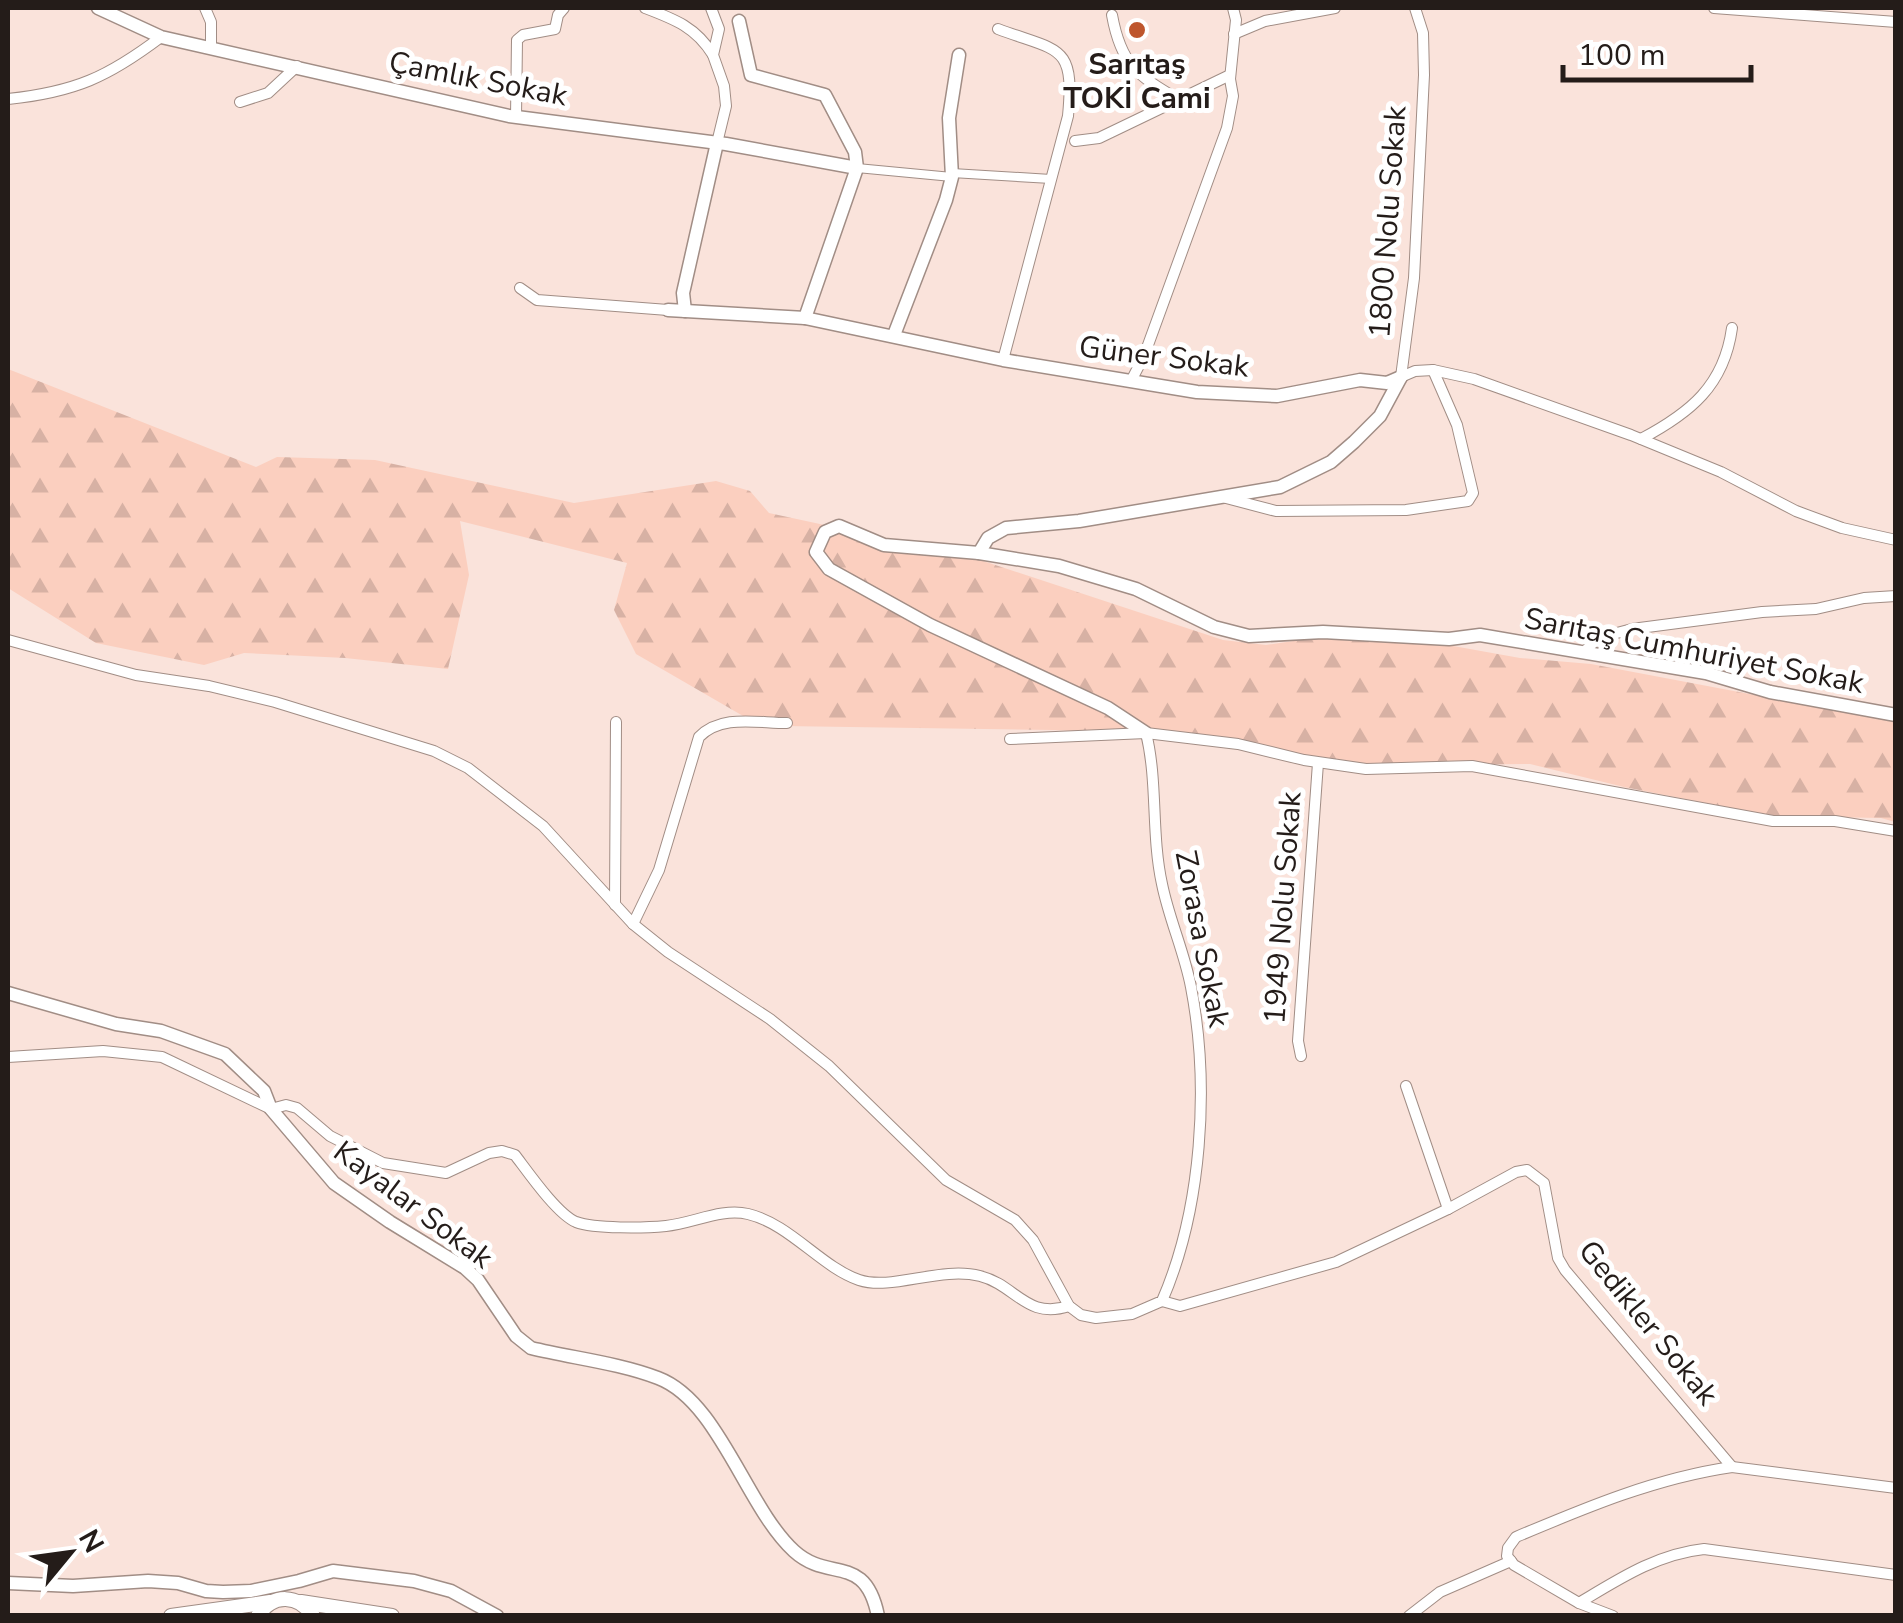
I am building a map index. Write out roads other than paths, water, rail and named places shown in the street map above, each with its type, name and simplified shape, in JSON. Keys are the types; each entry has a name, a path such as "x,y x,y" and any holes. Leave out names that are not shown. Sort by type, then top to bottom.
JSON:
{"main road":[{"path":"171,1616 291,1598 392,1616"},
{"path":"258,1616 270,1602"},
{"path":"301,1602 312,1616"}],"street":[{"name":"Çamlık Sokak","path":"98,8 162,37 516,117 718,142 857,168 1052,179"},
{"path":"205,8 211,22 211,46"},
{"path":"516,117 517,40 523,35 555,30 564,8"},
{"path":"645,8 682,22 704,40 724,86 726,106 683,293 685,311"},
{"path":"712,8 719,29 713,55"},
{"path":"1131,381 1144,356 1227,128 1233,96 1233,8"},
{"path":"1234,34 1265,20 1335,8"},
{"name":"1800 Nolu Sokak","path":"979,553 988,538 1006,528 1079,521 1280,487 1331,462 1380,416 1402,377 1414,278 1424,75 1423,33 1415,8"},
{"path":"1714,8 1896,22"},
{"path":"1112,15 1124,58 1134,71 1179,100"},
{"path":"739,21 751,74 825,95 855,152 857,168 804,318"},
{"path":"998,29 1059,52 1068,64 1071,86 1068,116 1004,360"},
{"path":"8,98 97,80 162,37"},
{"path":"894,335 952,175 948,132 960,55"},
{"path":"240,102 268,93 297,66"},
{"path":"1075,141 1099,138 1230,75"},
{"name":"Güner Sokak","path":"520,288 537,300 804,318 1004,360 1197,392 1277,396 1360,380 1388,383 1415,371 1433,370 1474,379 1641,439 1721,472 1796,511 1842,528 1896,540"},
{"path":"1641,439 1693,407 1728,356 1732,328"},
{"path":"1226,498 1276,510 1406,510 1468,501 1473,493 1456,425 1433,370"},
{"name":"Sarıtaş Cumhuriyet Sokak","path":"1146,732 1076,692 930,625 828,568 816,552 825,532 839,526 884,544 1059,566 1121,584 1164,600 1214,627 1249,636 1323,632 1449,639 1480,635 1706,674 1770,692 1896,716"},
{"path":"1583,653 1598,638 1632,629 1896,596"},
{"path":"8,640 136,675 209,686 275,702 419,746 468,768 543,826 634,924 668,952 770,1019 828,1066 946,1180 1015,1220 1033,1240 1069,1306 1096,1318 1132,1314 1162,1301"},
{"path":"614,905 616,722"},
{"path":"634,924 659,870 699,738 708,728 726,722 787,724"},
{"path":"1010,739 1146,732 1238,744 1318,763 1366,768 1472,766 1773,821 1834,821 1896,830"},
{"name":"Zorasa Sokak","path":"1146,732 1154,770 1162,886 1191,987 1201,1132 1175,1271 1162,1301"},
{"name":"1949 Nolu Sokak","path":"1301,1056 1298,1041 1318,763"},
{"name":"Kayalar Sokak","path":"8,993 116,1024 162,1031 212,1048 237,1064 264,1091 271,1109 334,1183 464,1268 478,1280 516,1336 531,1348 660,1378 683,1392 700,1409 766,1516 792,1549 825,1567 851,1571 874,1596 878,1616"},
{"path":"8,1057 102,1052 162,1057 271,1109 286,1105 297,1108 330,1136 382,1163 446,1173 488,1154 502,1151 514,1155 570,1220 586,1225 667,1226 722,1214 752,1215 859,1280 878,1283 953,1273 980,1276 1030,1306 1046,1310 1069,1306"},
{"path":"1406,1086 1448,1210"},
{"name":"Gedikler Sokak","path":"1162,1301 1180,1306 1336,1262 1448,1210 1516,1172 1528,1170 1544,1184 1558,1258 1565,1270 1732,1468"},
{"path":"1613,1616 1579,1603 1511,1561 1508,1548 1516,1536 1588,1506 1698,1472 1732,1468 1896,1488"},
{"path":"1579,1603 1630,1572 1680,1552 1704,1548 1896,1575"},
{"path":"1409,1616 1440,1592 1511,1561"},
{"path":"8,1583 73,1586 178,1582 206,1591 237,1591 300,1582 333,1570 414,1581 451,1591 497,1616"}],"place":[{"name":"Sarıtaş TOKİ Cami","path":"1137,30"}]}
